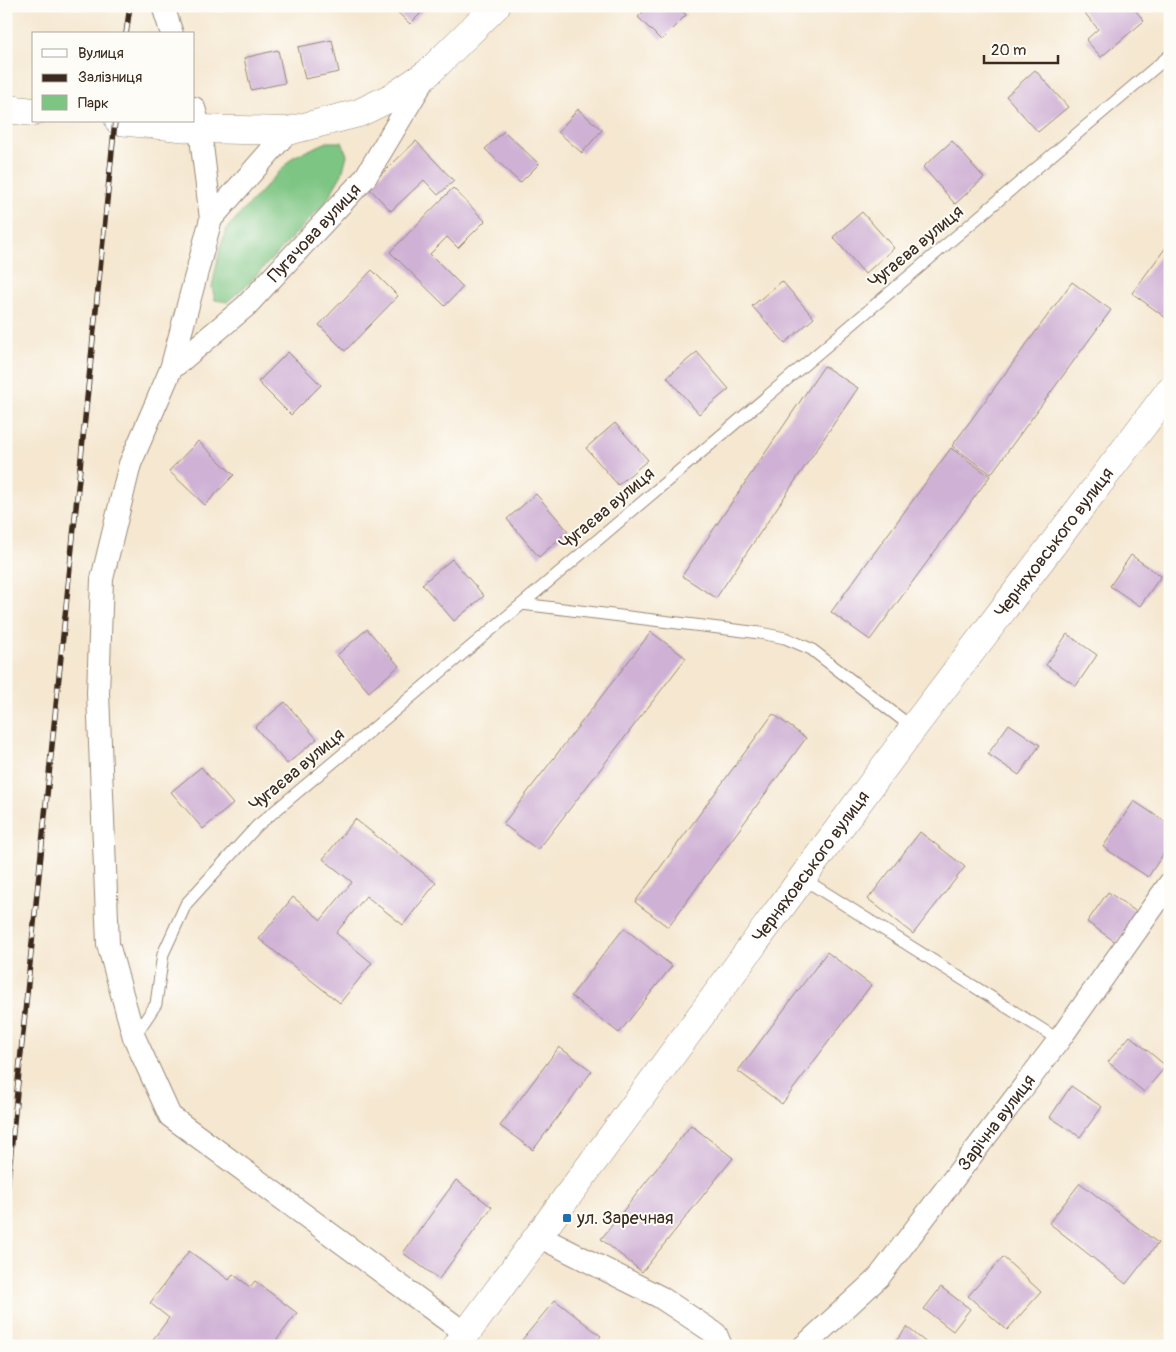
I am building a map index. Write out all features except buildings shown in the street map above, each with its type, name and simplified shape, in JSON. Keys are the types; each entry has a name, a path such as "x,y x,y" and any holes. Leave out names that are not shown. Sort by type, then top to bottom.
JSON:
{"street":[{"path":"163,6 171,32"},
{"name":"Пугачова вулиця","path":"197,119 288,130 359,113 394,96 428,73 496,6"},
{"name":"Пугачова вулиця","path":"171,368 246,306 365,178 428,73"},
{"path":"6,109 32,112"},
{"path":"197,119 211,219 171,368 130,464 102,579 98,693 108,944 134,1037 170,1116 461,1340"},
{"path":"211,219 288,130"},
{"name":"Черняховського вулиця","path":"461,1340 913,728 1170,390"},
{"name":"Зарічна вулиця","path":"804,1346 879,1277 1059,1040 1170,882"},
{"path":"538,1236 660,1297 716,1334 721,1346"}],"lane":[{"name":"Чугаєва вулиця","path":"134,1037 156,1004 163,954 186,904 257,826 1170,55"},
{"path":"522,604 760,632 784,638 812,649 913,728"},
{"path":"802,878 1059,1040"}],"green space":[{"path":"327,142 342,142 347,155 342,174 326,202 248,284 227,302 215,300 212,287 220,248 227,228 293,157"}],"railway":[{"path":"126,32 130,6"},
{"path":"6,1201 115,122"}],"place":[{"name":"ул. Заречная","path":"567,1218"}]}
